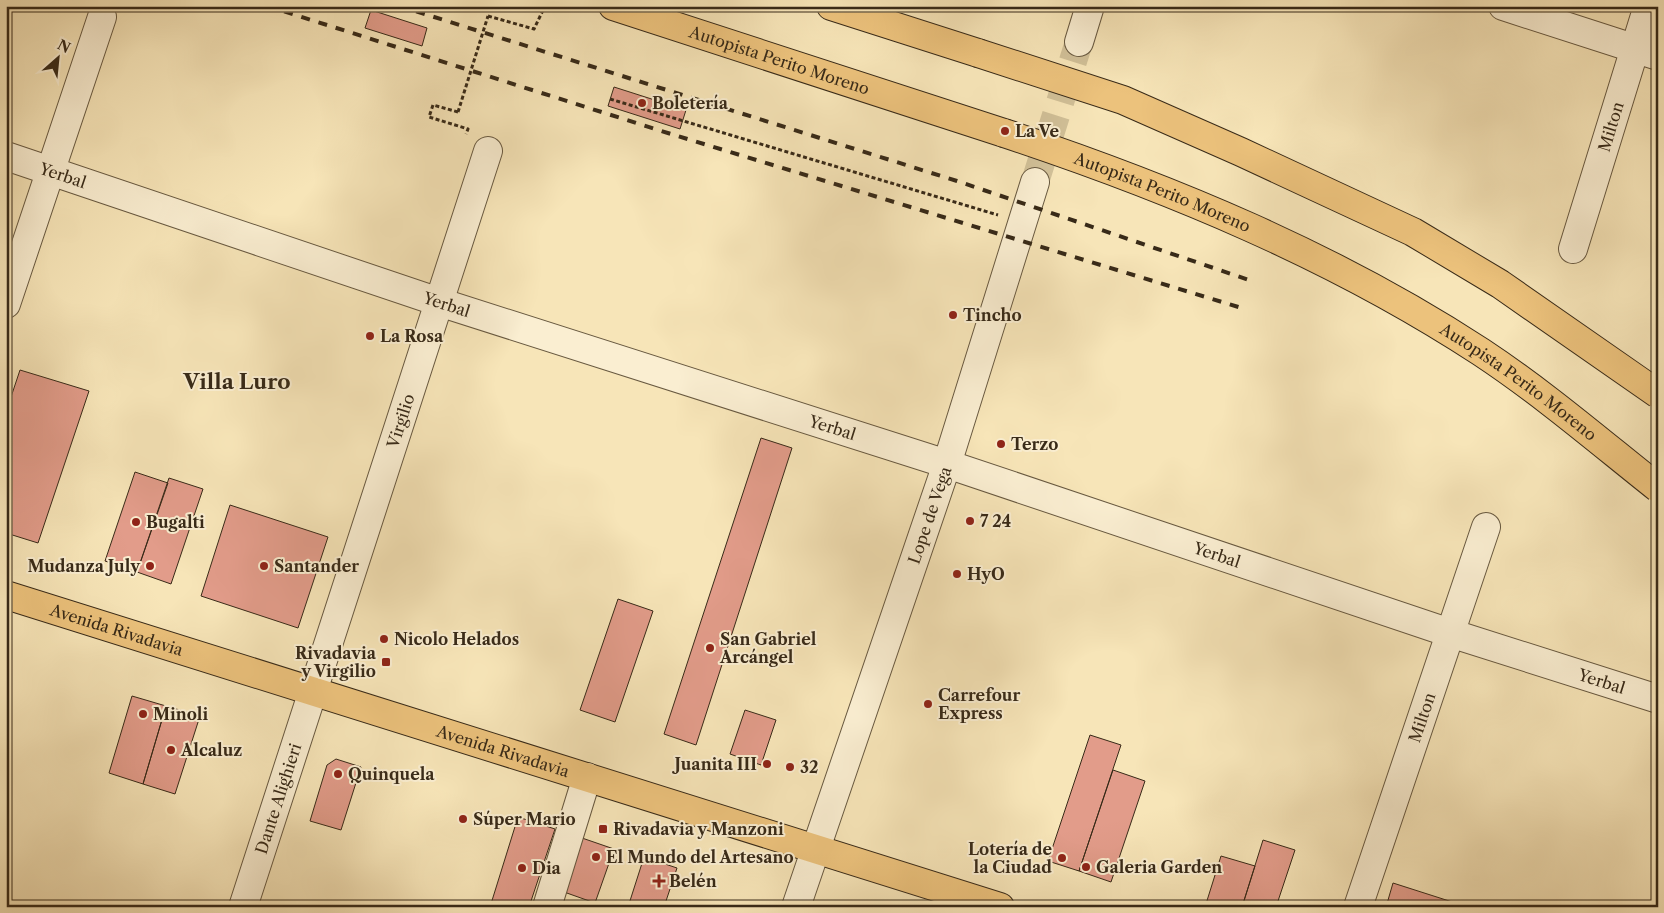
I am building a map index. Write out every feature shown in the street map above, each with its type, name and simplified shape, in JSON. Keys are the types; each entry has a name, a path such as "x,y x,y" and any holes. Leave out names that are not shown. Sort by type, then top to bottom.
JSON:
{"main road":[{"name":"Autopista Perito Moreno","path":"613,6 1102,166 1299,250 1364,283 1481,352 1558,408 1658,488"},
{"path":"830,6 1123,100 1241,152 1413,232 1500,284 1658,394"},
{"name":"Avenida Rivadavia","path":"6,595 314,690 1000,907"}],"street":[{"path":"1079,42 1090,6"},
{"path":"1503,6 1646,52"},
{"name":"Milton","path":"1573,249 1646,52 1648,6"},
{"path":"6,304 102,17"},
{"name":"Virgilio","path":"314,690 488,151"},
{"name":"Yerbal","path":"6,156 439,302 947,464 1450,633 1658,699"},
{"name":"Lope de Vega","path":"796,907 947,464 1035,182"},
{"name":"Milton","path":"1358,907 1486,527"},
{"name":"Dante Alighieri","path":"243,907 314,690"},
{"path":"547,907 587,777"}],"path":[{"path":"468,129 429,117 433,105 458,112 488,16 534,29 546,6"},
{"path":"610,99 1023,222"}],"building":[{"path":"371,10 427,28 422,46 365,28"},
{"path":"614,87 686,110 680,129 608,106"},
{"path":"20,370 89,391 38,543 6,533 6,412"},
{"name":"San Gabriel Arcángel","path":"761,438 792,448 696,745 664,734"},
{"name":"Bugalti","path":"135,472 168,483 137,572 105,561"},
{"path":"169,478 203,489 171,584 137,572"},
{"name":"Santander","path":"230,505 328,537 298,628 201,596"},
{"path":"618,599 653,611 615,722 580,710"},
{"path":"132,696 166,706 143,784 109,773"},
{"name":"Alcaluz","path":"166,706 200,716 175,794 143,784"},
{"path":"745,710 776,720 761,765 730,754"},
{"path":"1090,735 1121,745 1079,871 1048,861"},
{"path":"336,759 361,767 341,830 310,821 327,765"},
{"path":"1113,770 1145,781 1111,882 1079,871"},
{"name":"Dia","path":"518,817 555,829 529,907 490,907"},
{"path":"582,838 614,849 595,903 564,892"},
{"path":"1263,840 1295,850 1276,907 1242,907"},
{"path":"1221,856 1255,866 1242,907 1205,907"},
{"path":"644,857 677,868 664,907 628,907"},
{"path":"1393,883 1468,907 1386,907"}],"tunnel":[{"path":"1035,182 1079,42"}],"railway":[{"path":"267,6 671,134 1245,309"},
{"path":"399,6 957,181 1252,281"}],"place":[{"name":"Boletería","path":"642,103"},
{"name":"La Ve","path":"1005,131"},
{"name":"Tincho","path":"953,315"},
{"name":"La Rosa","path":"370,336"},
{"name":"Terzo","path":"1001,444"},
{"name":"7 24","path":"970,521"},
{"name":"Bugalti","path":"136,522"},
{"name":"Mudanza July","path":"150,566"},
{"name":"Santander","path":"264,566"},
{"name":"HyO","path":"957,574"},
{"name":"Nicolo Helados","path":"384,639"},
{"name":"San Gabriel Arcángel","path":"710,648"},
{"name":"Rivadavia y Virgilio","path":"386,662"},
{"name":"Carrefour Express","path":"928,704"},
{"name":"Minoli","path":"143,714"},
{"name":"Alcaluz","path":"171,750"},
{"name":"Juanita III","path":"767,764"},
{"name":"32","path":"790,767"},
{"name":"Quinquela","path":"338,774"},
{"name":"Súper Mario","path":"463,819"},
{"name":"Rivadavia y Manzoni","path":"603,829"},
{"name":"El Mundo del Artesano","path":"596,857"},
{"name":"Lotería de la Ciudad","path":"1062,858"},
{"name":"Galeria Garden","path":"1086,867"},
{"name":"Dia","path":"522,868"},
{"name":"Belén","path":"659,881"}],"district":[{"name":"Villa Luro","path":"237,381"}]}
